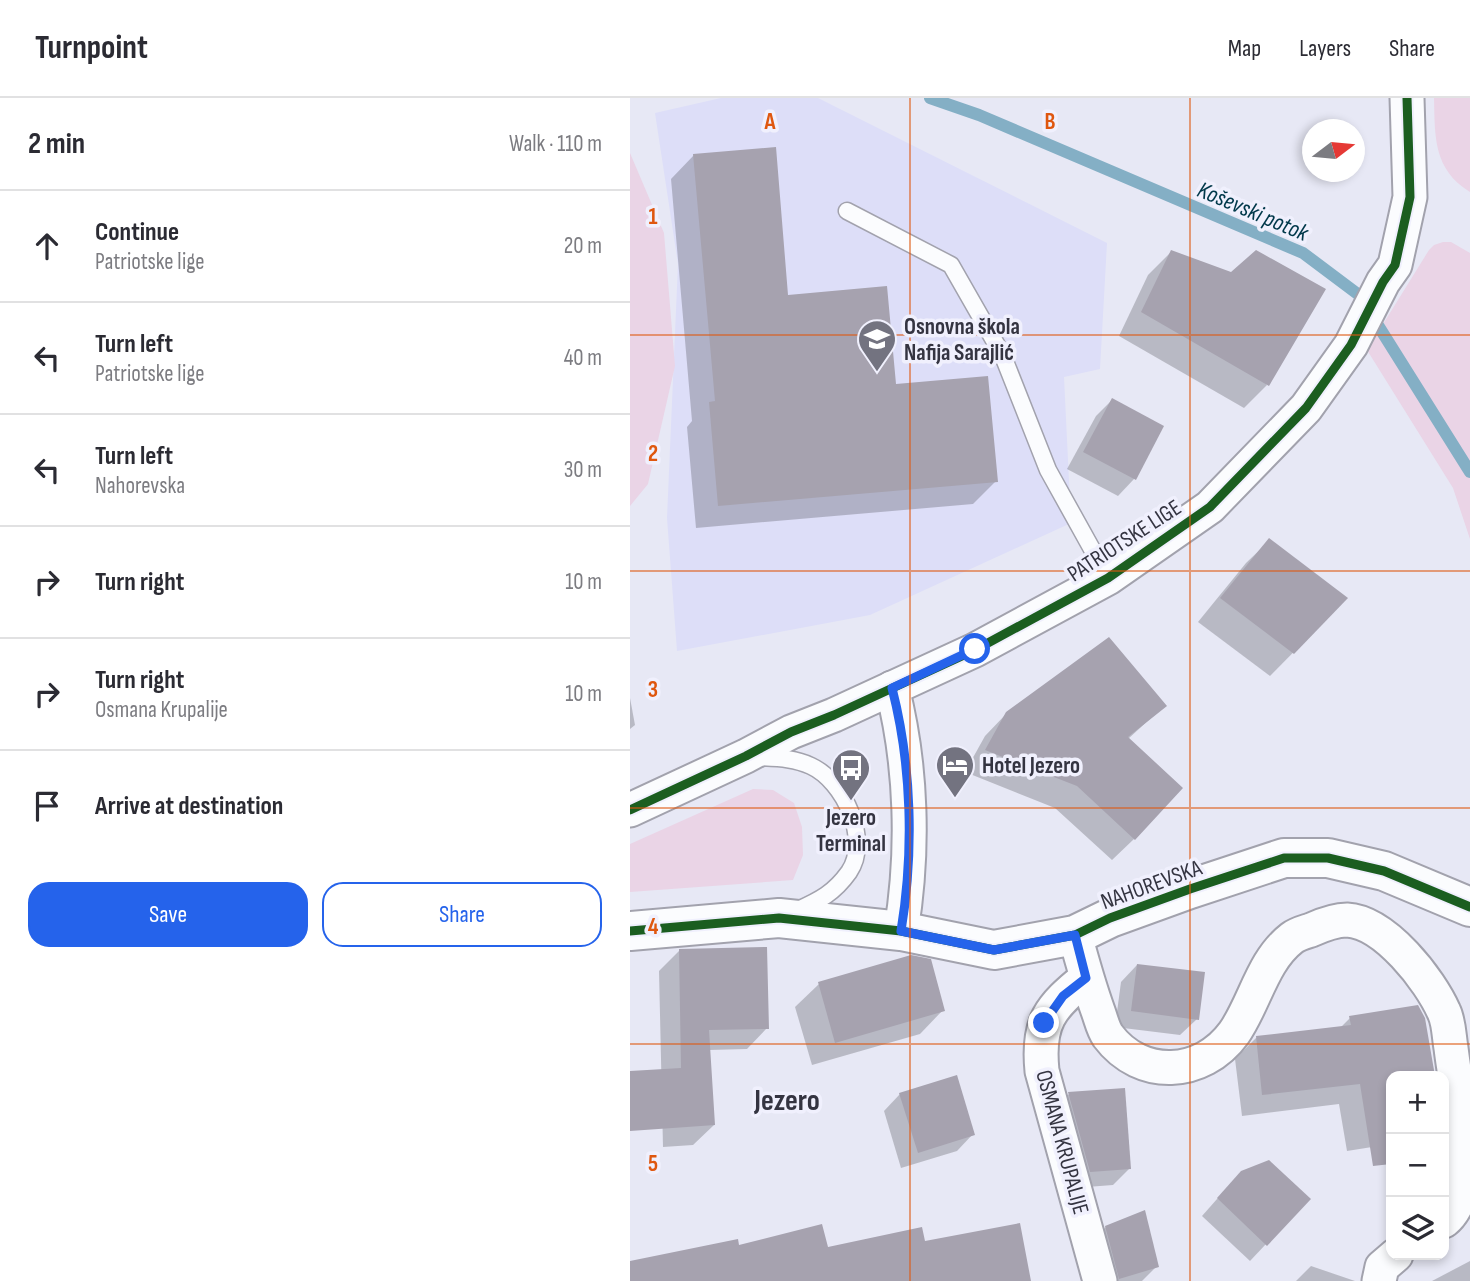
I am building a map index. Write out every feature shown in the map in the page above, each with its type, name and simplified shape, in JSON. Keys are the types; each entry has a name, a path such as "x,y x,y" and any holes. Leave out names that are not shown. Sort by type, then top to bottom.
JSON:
{"street":[{"name":"PATRIOTSKE LIGE","path":"630,810 792,732 975,649 1108,578 1210,507 1306,408 1352,345 1383,282 1395,265 1410,197 1407,98"},
{"path":"892,688 902,726 906,770 908,891 901,931"},
{"name":"NAHOREVSKA","path":"630,931 779,918 901,931 994,950 1075,935 1110,918 1284,858 1328,858 1384,871 1470,907"},
{"path":"1075,935 1086,978 1106,1034 1124,1054 1164,1069 1181,1068 1211,1054 1232,1034 1269,964 1292,937 1325,923 1347,920 1368,926 1391,943 1431,987 1446,1014 1460,1111 1465,1175 1455,1213 1449,1217"},
{"name":"OSMANA KRUPALIJE","path":"1086,978 1063,996 1044,1023 1040,1047 1042,1071 1100,1281"},
{"path":"1379,1281 1382,1267 1390,1260"}],"lane":[{"path":"847,211 951,265 1003,356 1048,470 1108,578"},
{"path":"746,756 786,758 813,767 840,789 852,814 857,843 850,870 825,898 779,918"}],"shaded area":[{"name":"Osnovna škola Nafija Sarajlić","path":"721,98 818,98 1107,243 1100,369 1064,377 1071,523 870,615 677,651 667,518 678,264 655,113"},
{"path":"1434,98 1470,98 1470,192 1449,173 1438,151"},
{"path":"630,153 664,233 675,366 648,484 630,506"},
{"path":"1443,242 1451,242 1470,253 1470,539 1453,488 1367,350 1429,250"},
{"path":"753,789 773,790 794,803 802,827 803,855 793,880 630,892 630,844"}],"building":[{"path":"776,147 788,295 887,286 896,384 988,376 998,482 718,506 709,402 715,401 693,154"},
{"path":"1171,250 1231,272 1256,250 1326,289 1269,386 1141,312"},
{"path":"1112,398 1164,426 1136,480 1083,452"},
{"path":"1269,538 1348,598 1294,654 1220,598"},
{"path":"1109,637 1167,706 1128,737 1183,788 1135,840 1077,786 985,750 1006,712"},
{"path":"767,947 769,1029 709,1030 715,1125 630,1131 630,1071 681,1068 679,949"},
{"path":"911,955 931,959 945,1011 835,1043 818,982"},
{"path":"1137,964 1205,972 1199,1020 1131,1011"},
{"path":"1418,1005 1425,1018 1434,1071 1386,1071 1386,1165 1373,1166 1360,1084 1262,1095 1256,1036 1351,1025 1349,1016"},
{"path":"957,1075 975,1135 918,1153 899,1093"},
{"path":"1125,1088 1131,1169 1090,1172 1068,1092"},
{"path":"1269,1160 1311,1199 1267,1246 1217,1198 1241,1171"},
{"path":"1145,1210 1159,1267 1119,1279 1105,1226"},
{"path":"1020,1223 1031,1281 630,1281 630,1261 738,1239 739,1245 822,1224 828,1247 922,1227 925,1241"}],"waterway":[{"name":"Koševski potok","path":"930,98 979,115 1303,253 1359,295 1470,472"}],"cycle path":[{"path":"630,810 791,732 975,650 1108,578 1210,507 1306,408 1351,345 1383,282 1395,265 1410,197 1407,98"},
{"path":"630,931 779,918 901,931 994,950 1075,935 1110,918 1284,858 1328,858 1384,871 1470,907"}],"place":[{"name":"Osnovna škola Nafija Sarajlić","path":"877,373"},
{"name":"Hotel Jezero","path":"955,799"},
{"name":"Jezero Terminal","path":"851,802"}],"district":[{"name":"Jezero","path":"787,1100"}],"route":[{"path":"975,649 892,688 902,726 906,770 908,891 901,931 994,950 1075,935 1086,978 1063,996 1044,1023"}]}
